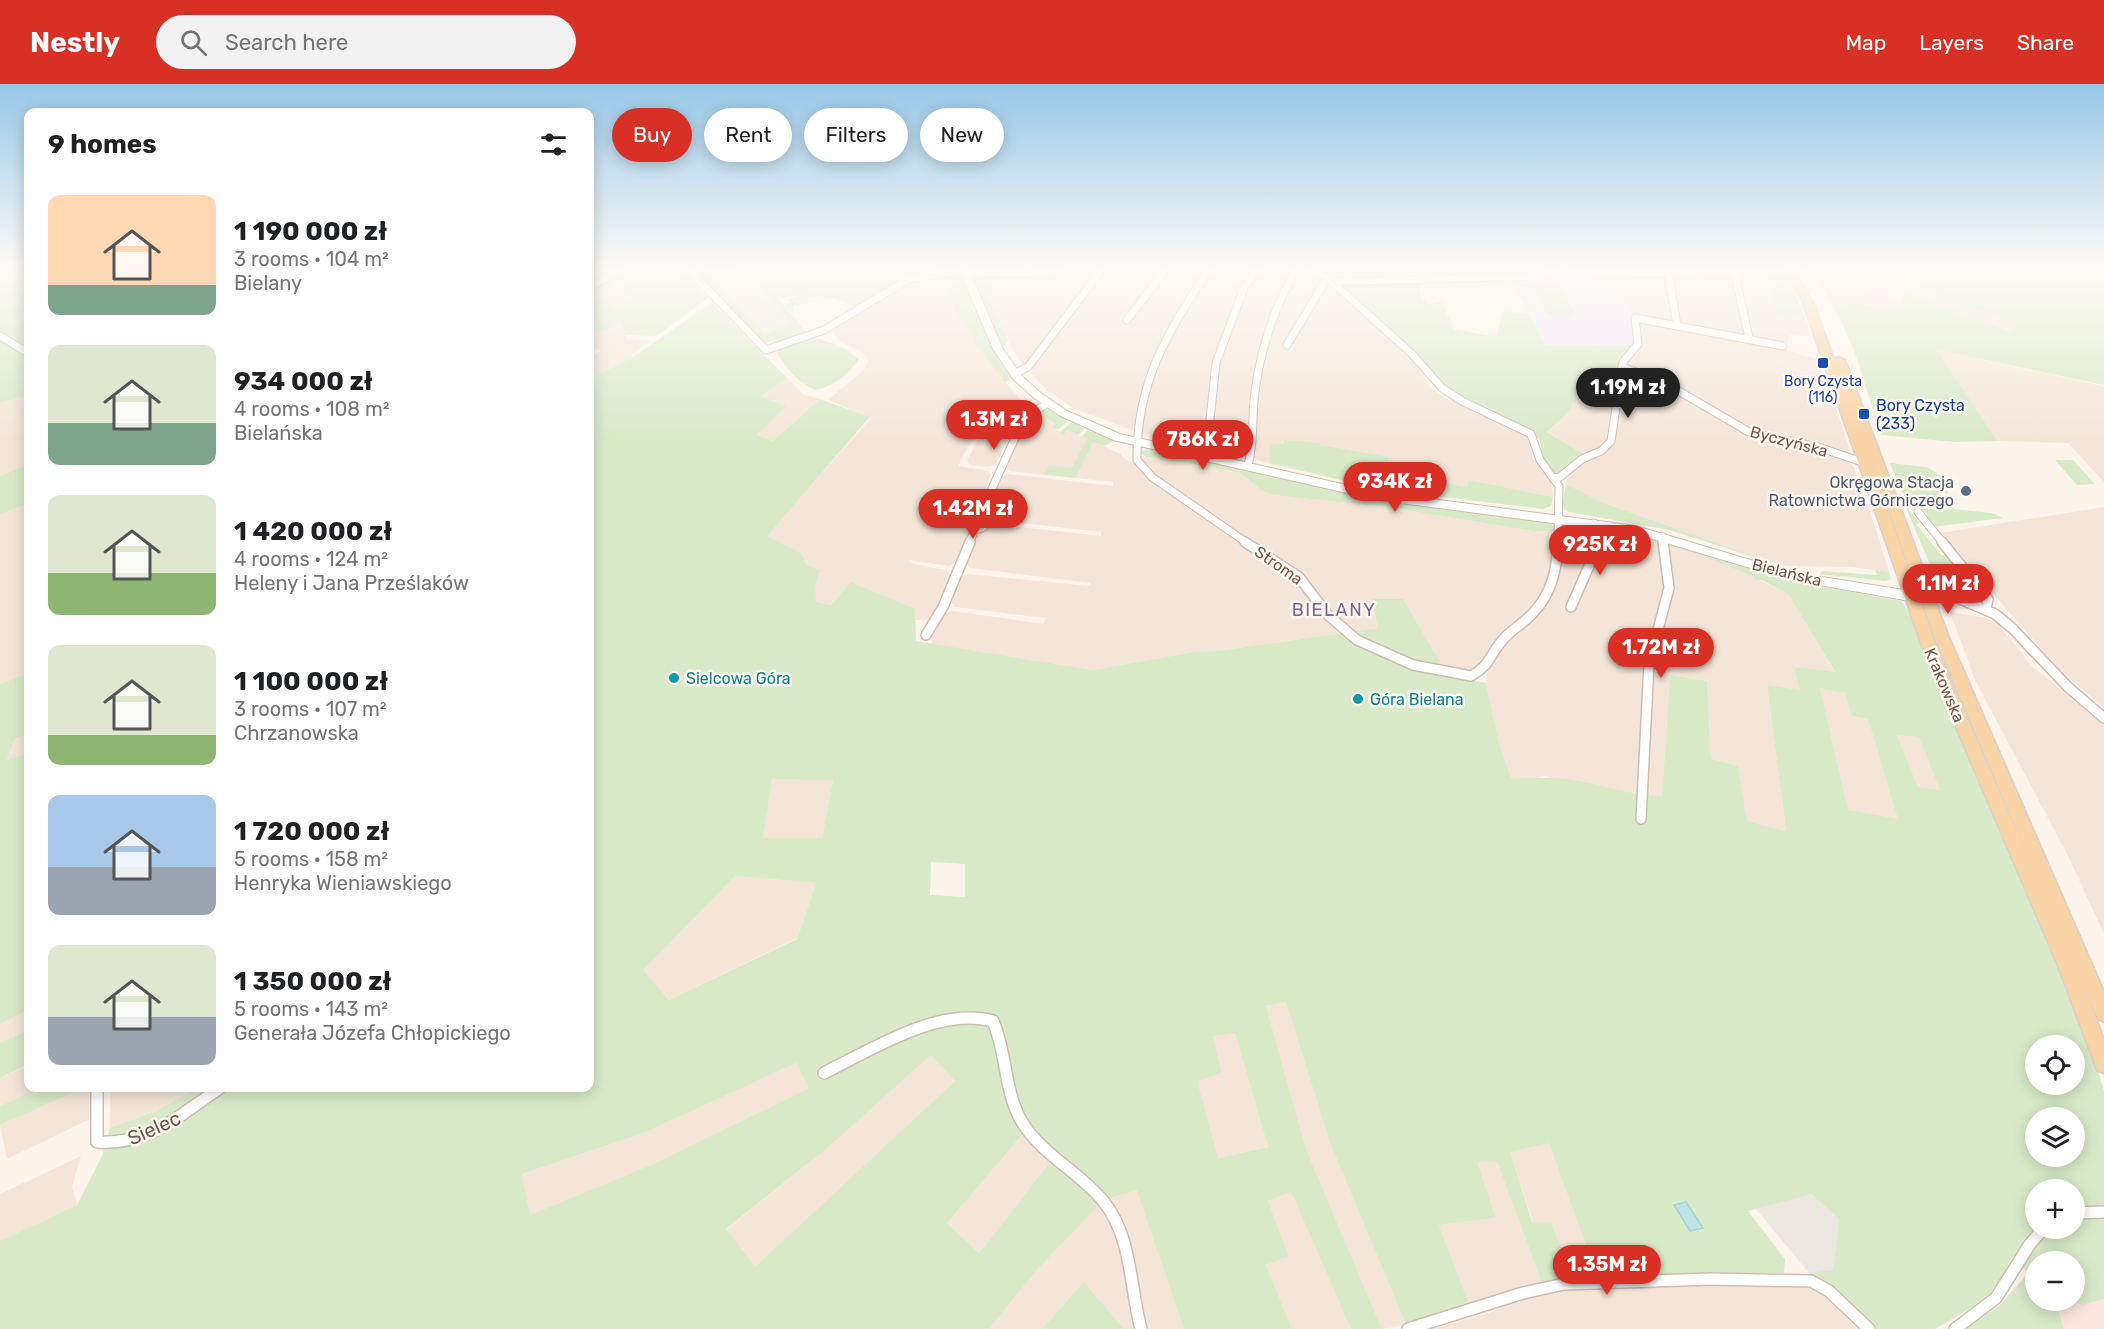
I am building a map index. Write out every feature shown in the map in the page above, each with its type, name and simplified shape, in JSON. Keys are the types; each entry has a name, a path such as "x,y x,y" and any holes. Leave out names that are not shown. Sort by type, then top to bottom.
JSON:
{"main road":[{"name":"Krakowska","path":"1816,326 1862,462 1917,594 2104,1013"},
{"name":"Krakowska","path":"1826,326 1917,594 1944,684 2079,995 2104,1064"}],"street":[{"path":"743,326 766,350 830,326"},
{"path":"990,326 998,349 1014,374 1048,403 1090,427 1136,443 1378,496 1556,518 1560,489 1539,460 1536,441 1531,434 1462,401 1442,388 1412,354 1379,326"},
{"path":"1014,374 1028,367 1059,326"},
{"path":"1136,443 1142,400 1163,339 1172,326"},
{"path":"1206,457 1216,363 1230,326"},
{"path":"1253,467 1251,456 1253,410 1260,365 1272,326"},
{"path":"1287,345 1297,326"},
{"path":"1554,478 1560,477 1582,459 1601,451 1611,441 1622,368 1625,358 1637,347 1636,326"},
{"path":"1683,326 1783,346"},
{"path":"1746,326 1749,338"},
{"path":"0,336 24,351"},
{"name":"Byczyńska","path":"1622,368 1665,384 1749,432 1818,447 1862,462"},
{"path":"926,635 943,607 976,527 969,524 968,519 973,514 981,513 1024,418 1048,403"},
{"name":"Stroma","path":"1136,443 1137,460 1144,469 1221,527 1299,576 1338,625 1374,650 1391,658 1457,675 1471,676 1486,668 1501,641 1534,613 1553,582 1557,569 1556,518"},
{"path":"1918,512 1988,599 1989,604 1986,609"},
{"name":"Bielańska","path":"1556,518 1594,522 1662,536 1791,576 1917,594"},
{"path":"1570,607 1586,577 1595,532 1594,522"},
{"path":"1641,819 1648,664 1669,588 1662,536"},
{"path":"1917,594 1973,604 1986,609 2007,623 2054,673 2104,718"},
{"path":"824,1073 924,1027 976,1014 993,1021 997,1029 1010,1096 1023,1123 1039,1143 1103,1202 1114,1218 1121,1238 1132,1301 1141,1329"},
{"name":"Sielec","path":"97,1092 97,1142 107,1143 131,1141 159,1130 183,1117 215,1092"},
{"path":"2085,1213 2104,1212"},
{"path":"1955,1329 1995,1299 2014,1272 2025,1250 2034,1239"},
{"path":"1408,1329 1523,1293 1564,1284 1617,1280 1800,1279 1821,1285 1869,1329"}],"shaded area":[{"path":"594,326 600,333 614,326 623,326 627,339 650,341 633,354 633,357 594,377 594,355 601,351 594,347"},
{"path":"756,326 786,326 765,335"},
{"path":"841,326 968,326 974,342 1019,398 1023,409 1020,415 987,410 958,466 988,471 991,475 977,508 962,516 933,511 931,514 961,520 969,531 956,562 949,566 908,560 913,564 946,570 951,574 931,620 916,620 914,609 851,582 831,605 815,602 815,586 807,566 766,536 871,418 828,400 865,369 868,361 865,354 838,340 833,331"},
{"path":"1001,326 1374,326 1408,354 1431,388 1439,394 1528,436 1533,458 1551,483 1553,497 1469,480 1467,487 1441,492 1386,481 1320,444 1284,440 1284,444 1271,444 1269,463 1142,434 1073,408 1047,390 1024,366"},
{"path":"1535,326 1634,326 1635,345 1546,346"},
{"path":"1613,326 1808,326 1811,336 1789,335 1788,342 1760,337 1761,343 1816,359 1820,370 1825,374 1848,444 1849,457 1865,494 1889,572 1852,567 1782,566 1601,502 1566,484 1570,472 1590,457 1548,432 1567,414 1581,372 1619,369 1622,358"},
{"path":"1996,326 2016,326 2012,332"},
{"path":"1936,350 2104,386 2104,482 2068,443 1997,441"},
{"path":"787,378 803,394 820,399 773,441 755,435 785,408 760,396"},
{"path":"24,396 24,466 0,476 0,403"},
{"path":"1037,413 1057,425 1052,428 1064,435 1067,430 1121,454 1132,463 1146,457 1229,470 1242,474 1262,491 1274,495 1386,507 1533,531 1552,530 1554,569 1532,613 1495,642 1483,664 1465,671 1443,668 1378,628 1217,651 1194,652 1093,670 933,644 930,639 945,614 953,611 1044,624 1045,618 955,607 951,602 962,576 968,574 1090,586 1090,583 971,568 966,564 979,533 995,524 1101,536 1101,532 996,520 989,509 1002,477 1008,474 1113,486 1113,482 1010,471 1006,466 1029,419"},
{"path":"996,414 1013,418 1017,422 996,464 989,467 970,465 967,461 989,417"},
{"path":"24,505 24,675 0,684 0,514"},
{"path":"2104,507 2104,708 2058,668 1940,533"},
{"path":"1559,529 1596,531 1689,551 1752,576 1788,594 1835,673 1795,667 1800,690 1767,686 1786,831 1747,821 1738,766 1711,759 1707,681 1670,675 1662,796 1644,796 1544,776 1534,779 1511,778 1499,743 1486,683 1487,674 1501,644 1556,581 1561,571"},
{"path":"1950,612 1987,618 1996,622 2032,666 2104,725 2104,934 2068,856 1975,680"},
{"path":"1820,688 1845,692 1852,716 1868,719 1899,820 1848,810"},
{"path":"1897,735 1919,737 1941,790 1918,787"},
{"path":"24,736 24,755 7,759 15,738"},
{"path":"772,778 833,780 822,838 763,838"},
{"path":"735,876 816,883 797,938 669,1000 642,970"},
{"path":"1286,1002 1330,1143 1406,1325 1382,1329 1306,1149 1266,1006"},
{"path":"24,1012 24,1032 0,1043 0,1024"},
{"path":"1235,1033 1268,1147 1217,1158 1196,1080 1222,1073 1213,1036"},
{"path":"931,1055 955,1081 755,1268 726,1230 830,1146"},
{"path":"796,1063 809,1088 653,1164 530,1215 522,1174 646,1132"},
{"path":"24,1067 24,1092 30,1092 0,1106 0,1078"},
{"path":"75,1092 93,1092 90,1119 7,1159 0,1125"},
{"path":"110,1092 190,1092 154,1112 110,1128"},
{"path":"1022,1135 1051,1161 979,1253 947,1223"},
{"path":"1549,1142 1597,1273 1572,1273 1551,1223 1533,1222 1510,1152"},
{"path":"81,1156 72,1187 77,1205 0,1241 0,1194"},
{"path":"1476,1162 1497,1162 1542,1283 1470,1306 1439,1225 1496,1218"},
{"path":"1138,1190 1184,1329 1124,1329 1084,1282 1042,1329 989,1329 1037,1270 1099,1205 1113,1197"},
{"path":"1291,1192 1351,1329 1292,1329 1266,1265 1289,1256 1268,1201"},
{"path":"1811,1194 1839,1219 1833,1271 1809,1273 1755,1208"},
{"path":"1713,1283 1811,1287 1829,1298 1857,1329 1432,1329 1489,1313 1528,1297 1569,1289"},
{"path":"2104,1299 2104,1329 2064,1329 2058,1311 2085,1311 2085,1304"}],"green space":[{"path":"0,326 24,326 24,349 0,334"},
{"path":"594,326 613,326 600,333"},
{"path":"623,326 670,326 656,336 626,335"},
{"path":"678,326 735,326 787,378 761,396 786,407 756,435 773,441 820,399 870,417 767,536 801,553 807,566 820,570 815,586 816,602 831,605 851,582 915,609 916,641 1093,670 1194,652 1217,651 1378,628 1372,599 1403,599 1443,668 1470,680 1486,683 1499,743 1511,778 1559,778 1638,794 1662,796 1670,675 1707,681 1711,759 1738,766 1747,821 1786,831 1767,685 1800,690 1794,667 1835,672 1788,594 1762,580 1755,580 1752,576 1689,551 1596,531 1533,531 1386,507 1274,495 1262,491 1242,474 1146,457 1140,452 1146,449 1244,469 1375,500 1627,532 1705,553 1783,579 1901,601 1909,612 2081,1016 2104,1091 2104,1299 2085,1304 2085,1251 2025,1251 2025,1270 2011,1257 2003,1277 1990,1293 1976,1305 1935,1329 1876,1329 1826,1284 1809,1273 1833,1270 1839,1219 1811,1194 1748,1211 1785,1259 1784,1273 1563,1279 1542,1283 1497,1162 1477,1162 1496,1218 1439,1225 1470,1306 1406,1325 1330,1143 1286,1002 1266,1006 1306,1149 1382,1329 1351,1329 1291,1192 1268,1201 1289,1256 1266,1265 1292,1329 1184,1329 1137,1190 1113,1197 1099,1205 1037,1270 989,1329 0,1329 0,1241 77,1205 102,1156 110,1128 154,1112 190,1092 594,1092 594,377 633,357","holes":["1820,688 1845,693 1852,716 1868,719 1898,819 1848,810","1897,735 1919,737 1940,790 1918,787","772,779 833,780 822,838 763,838","931,862 965,864 965,897 930,895","735,876 816,883 797,939 669,1000 643,970","1235,1033 1268,1147 1218,1158 1197,1081 1222,1073 1213,1036","931,1055 955,1081 755,1267 726,1229 830,1146","796,1063 809,1088 653,1164 530,1215 522,1174 646,1132","1022,1135 1051,1161 979,1253 947,1223","1549,1143 1596,1272 1572,1273 1551,1223 1532,1222 1510,1152"]},
{"path":"748,326 756,326 765,335 785,326 801,326 806,332 778,343 762,341"},
{"path":"968,326 984,326 999,361 1013,379 1005,382 974,342"},
{"path":"992,326 1001,326 1008,340 1005,345 1000,346"},
{"path":"1385,326 1453,326 1454,329 1497,337 1499,326 1535,326 1546,346 1635,345 1622,358 1616,380 1581,373 1578,393 1572,407 1547,432 1586,455 1560,474 1554,474 1543,460 1540,441 1534,432 1444,387 1408,346"},
{"path":"1843,326 1995,326 2011,332 2016,326 2104,326 2104,385 1937,350 1997,441 1955,442 1881,435 1855,353"},
{"path":"818,338 844,348 859,359 840,379 816,390 792,374 777,350"},
{"path":"0,340 24,354 24,396 0,403"},
{"path":"1048,409 1068,420 1059,429 1054,428 1060,432 1072,422 1085,429 1078,435 1067,430 1064,435 1052,428 1056,424 1037,413"},
{"path":"1088,430 1113,441 1105,446 1093,442 1075,478 1044,474 1049,465 1072,468 1087,439 1082,436"},
{"path":"1284,440 1320,443 1320,445 1388,457 1386,481 1441,492 1444,483 1467,487 1469,480 1553,497 1551,506 1543,509 1379,489 1269,463 1270,444 1284,444"},
{"path":"2055,460 2073,460 2095,484 2077,485"},
{"path":"1890,463 1927,467 1943,477 1948,493 1940,493 1945,502 1951,504 1954,509 1992,513 2003,518 1932,527 1926,521 1927,515 1920,506 1901,491"},
{"path":"24,466 24,505 0,514 0,476"},
{"path":"1566,484 1601,502 1782,566 1669,530 1569,512 1562,508"},
{"path":"1902,498 1912,506 1908,509 1920,523 1916,524 1941,555 1946,555 1978,595 1977,598 1941,591"},
{"path":"1875,570 1889,572 1891,579 1886,581 1820,574 1822,571 1877,575"},
{"path":"24,675 24,736 15,738 7,759 24,755 24,1012 0,1024 0,684"},
{"path":"24,1032 24,1066 0,1078 0,1043"},
{"path":"30,1092 75,1092 0,1125 0,1106"},
{"path":"2025,1276 2025,1311 2058,1311 2064,1329 1966,1329 2000,1305"},
{"path":"1084,1282 1124,1329 1042,1329"}],"water":[{"path":"1686,1202 1703,1228 1690,1231 1674,1205"}],"place":[{"name":"Bory Czysta (116)","path":"1823,363"},
{"name":"Bory Czysta (233)","path":"1864,414"},
{"name":"Okręgowa Stacja Ratownictwa Górniczego","path":"1966,491"},
{"name":"Sielcowa Góra","path":"674,678"},
{"name":"Góra Bielana","path":"1358,699"}],"district":[{"name":"BIELANY","path":"1334,610"}]}
